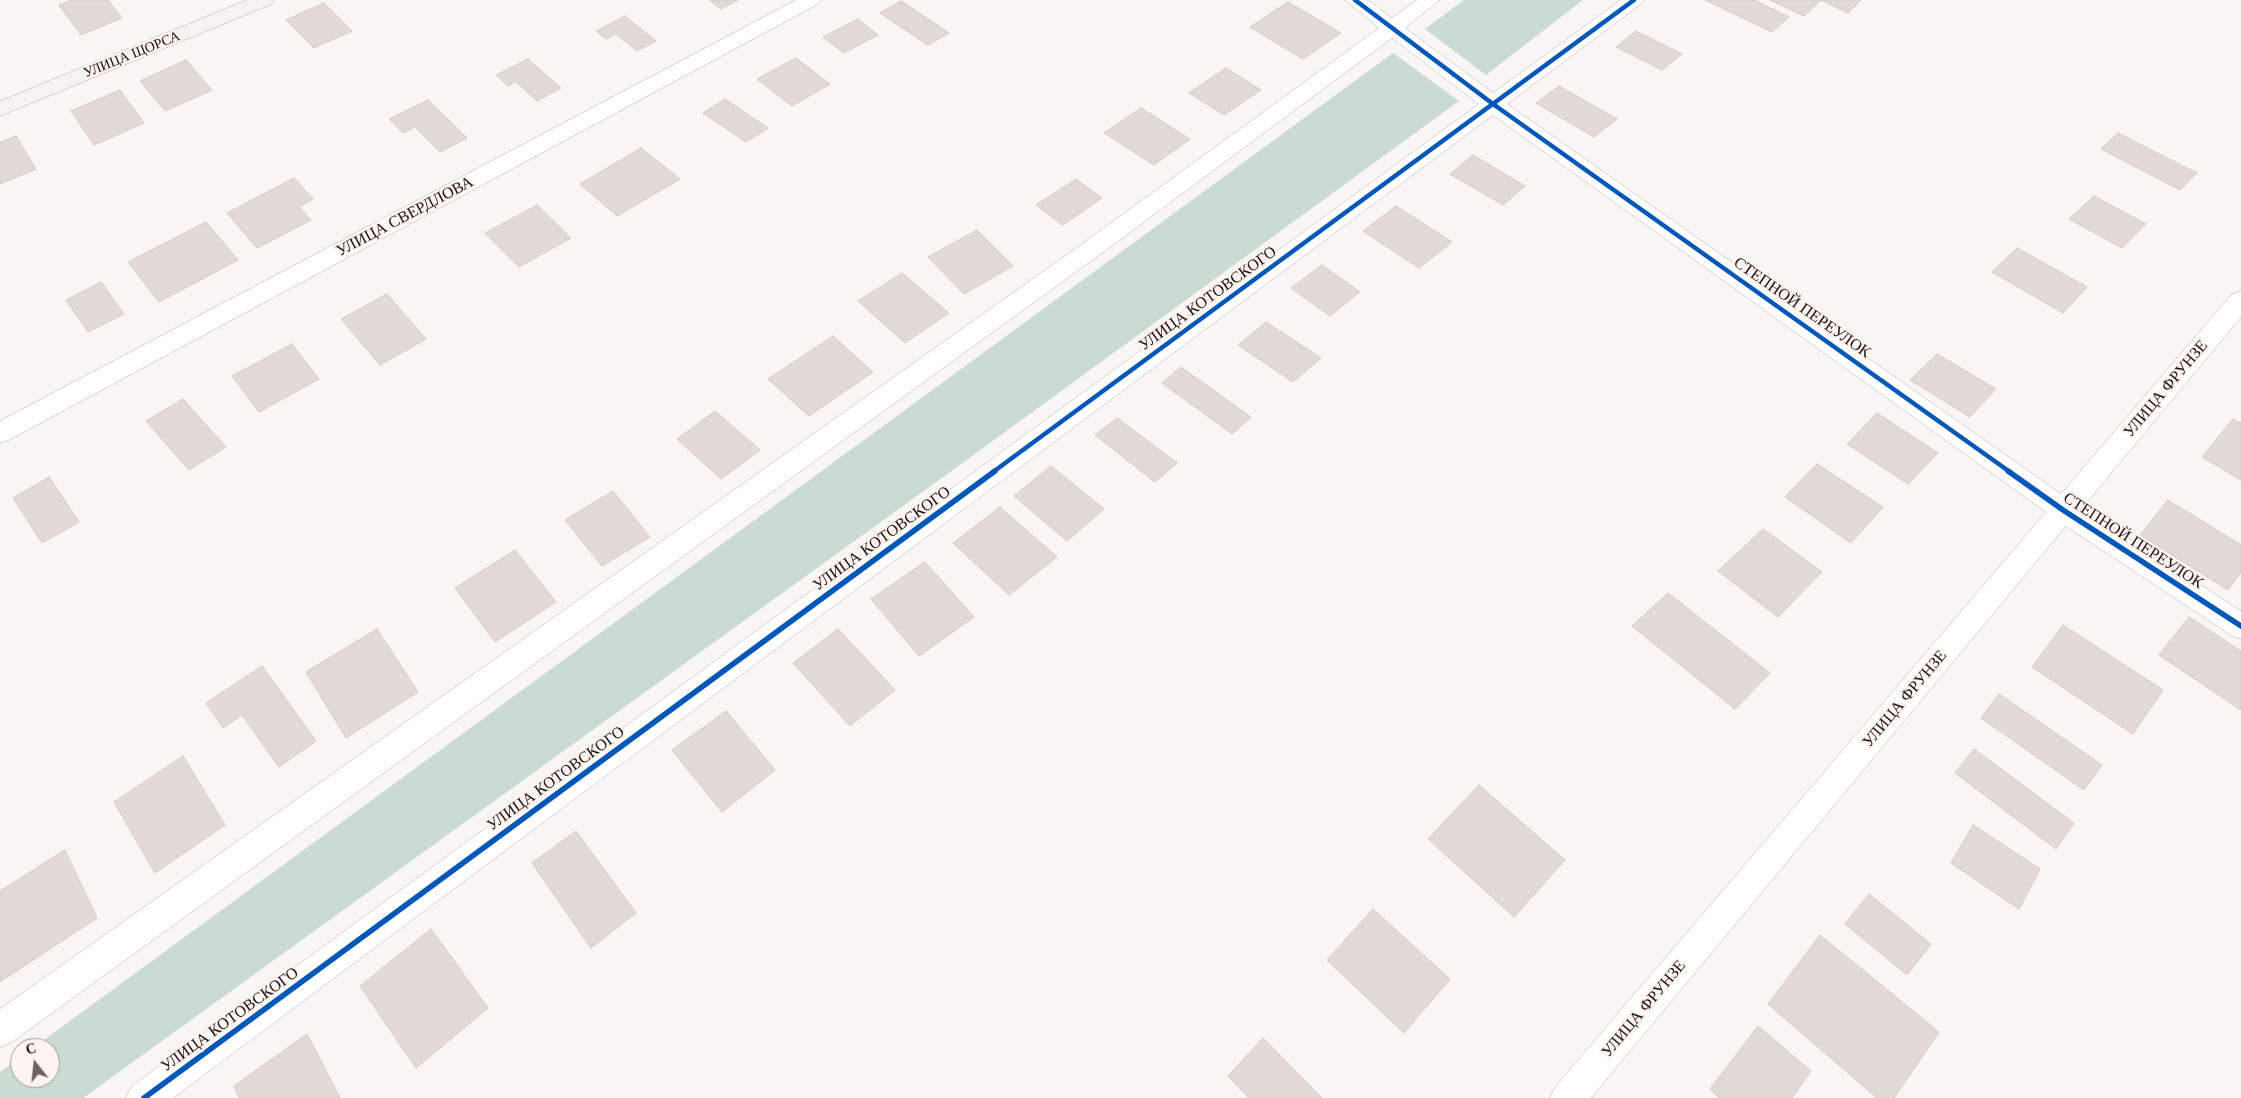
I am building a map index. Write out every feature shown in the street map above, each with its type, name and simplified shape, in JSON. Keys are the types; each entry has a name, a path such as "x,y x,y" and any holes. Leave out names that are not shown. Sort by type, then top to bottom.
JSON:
{"street":[{"name":"УЛИЦА ЩОРСА","path":"0,109 265,0"},
{"name":"УЛИЦА СВЕРДЛОВА","path":"0,433 810,0"},
{"name":"СТЕПНОЙ ПЕРЕУЛОК","path":"1355,0 1493,104 2063,510 2241,626"},
{"path":"0,1030 1090,250 1430,0"},
{"name":"УЛИЦА КОТОВСКОГО","path":"144,1098 1634,0"},
{"name":"УЛИЦА ФРУНЗЕ","path":"1568,1098 2241,300"}],"green space":[{"path":"1464,0 1583,0 1486,75 1425,29"},
{"path":"1393,53 1459,101 957,467 83,1098 0,1098 0,1072 10,1065 10,1088 60,1088 60,1038 47,1038"}],"building":[{"path":"72,0 108,0 122,18 81,35 59,5"},
{"path":"709,0 738,0 721,9"},
{"path":"1705,0 1754,0 1789,17 1772,32"},
{"path":"1770,0 1821,0 1804,16"},
{"path":"1821,0 1861,0 1848,13"},
{"path":"901,1 949,33 928,45 880,13"},
{"path":"1288,2 1341,33 1303,59 1250,27"},
{"path":"324,3 352,31 314,48 286,20"},
{"path":"625,16 656,41 637,51 616,34 606,39 596,31"},
{"path":"858,19 878,35 844,53 823,37"},
{"path":"1636,31 1682,54 1662,70 1616,47"},
{"path":"796,58 830,84 792,106 757,79"},
{"path":"528,59 561,88 537,101 516,82 508,86 496,75"},
{"path":"186,60 212,90 165,111 140,81"},
{"path":"1226,68 1261,90 1224,115 1189,93"},
{"path":"1559,86 1617,119 1594,137 1536,103"},
{"path":"120,90 144,123 94,145 71,111"},
{"path":"725,99 768,128 746,142 703,113"},
{"path":"428,100 467,138 440,152 415,127 403,133 389,119"},
{"path":"1141,108 1190,139 1154,165 1104,133"},
{"path":"2118,133 2197,173 2180,190 2101,149"},
{"path":"16,136 36,169 0,184 0,142"},
{"path":"641,148 680,179 617,216 580,184"},
{"path":"1473,155 1525,186 1503,205 1450,174"},
{"path":"294,178 313,199 299,207 311,220 257,248 227,213"},
{"path":"1076,179 1102,198 1063,225 1036,205"},
{"path":"2094,196 2146,224 2122,248 2069,219"},
{"path":"537,205 571,238 519,267 485,233"},
{"path":"1396,206 1452,242 1419,268 1363,231"},
{"path":"206,222 238,260 159,302 128,262"},
{"path":"977,230 1013,266 964,294 928,257"},
{"path":"2017,248 2087,287 2063,313 1992,272"},
{"path":"1322,265 1360,292 1330,316 1291,288"},
{"path":"902,273 949,313 905,343 858,301"},
{"path":"101,282 124,314 88,332 66,300"},
{"path":"387,294 426,339 380,365 341,319"},
{"path":"1266,322 1321,358 1293,382 1238,345"},
{"path":"833,336 873,372 809,416 768,379"},
{"path":"292,344 319,379 259,412 232,376"},
{"path":"1937,354 1996,389 1970,417 1910,380"},
{"path":"1181,367 1251,417 1232,434 1162,383"},
{"path":"183,399 226,447 189,470 146,421"},
{"path":"715,411 760,450 721,479 677,439"},
{"path":"1877,413 1938,453 1908,484 1847,444"},
{"path":"1117,418 1177,463 1155,482 1095,435"},
{"path":"2233,419 2241,423 2241,480 2202,457"},
{"path":"1817,464 1883,507 1851,543 1785,497"},
{"path":"1051,466 1104,509 1067,541 1014,496"},
{"path":"49,477 79,522 42,543 13,498"},
{"path":"613,491 650,537 602,566 565,520"},
{"path":"2168,500 2241,545 2241,572 2228,590 2140,535"},
{"path":"1000,507 1057,557 1009,595 953,543"},
{"path":"1763,529 1822,572 1778,617 1718,571"},
{"path":"515,550 556,602 495,642 455,588"},
{"path":"925,562 974,617 919,656 871,599"},
{"path":"1668,593 1770,673 1735,709 1632,626"},
{"path":"2189,617 2241,651 2241,710 2159,655"},
{"path":"2063,625 2163,690 2133,734 2032,667"},
{"path":"377,629 418,692 346,738 306,672"},
{"path":"838,629 895,690 850,726 793,663"},
{"path":"262,666 316,741 279,767 242,715 223,728 206,703"},
{"path":"1999,694 2102,765 2084,790 1981,718"},
{"path":"726,711 775,770 722,812 672,750"},
{"path":"1974,749 2074,823 2056,849 1955,773"},
{"path":"183,756 225,825 155,873 114,802"},
{"path":"1479,785 1565,860 1514,917 1428,839"},
{"path":"1973,825 2040,869 2019,909 1951,863"},
{"path":"576,831 636,913 591,948 532,863"},
{"path":"65,850 97,918 0,982 0,891"},
{"path":"1869,894 1931,944 1907,975 1845,924"},
{"path":"1373,909 1450,979 1404,1033 1327,960"},
{"path":"431,929 488,1008 416,1068 360,986"},
{"path":"1820,935 1939,1032 1894,1098 1877,1098 1768,1004"},
{"path":"1758,1026 1811,1071 1792,1098 1719,1098 1710,1089"},
{"path":"307,1034 340,1098 239,1098 234,1086"},
{"path":"1263,1038 1322,1098 1249,1098 1228,1076"}],"cycle path":[{"path":"1355,0 1493,104 2063,510 2241,626"},
{"path":"144,1098 1634,0"}]}
